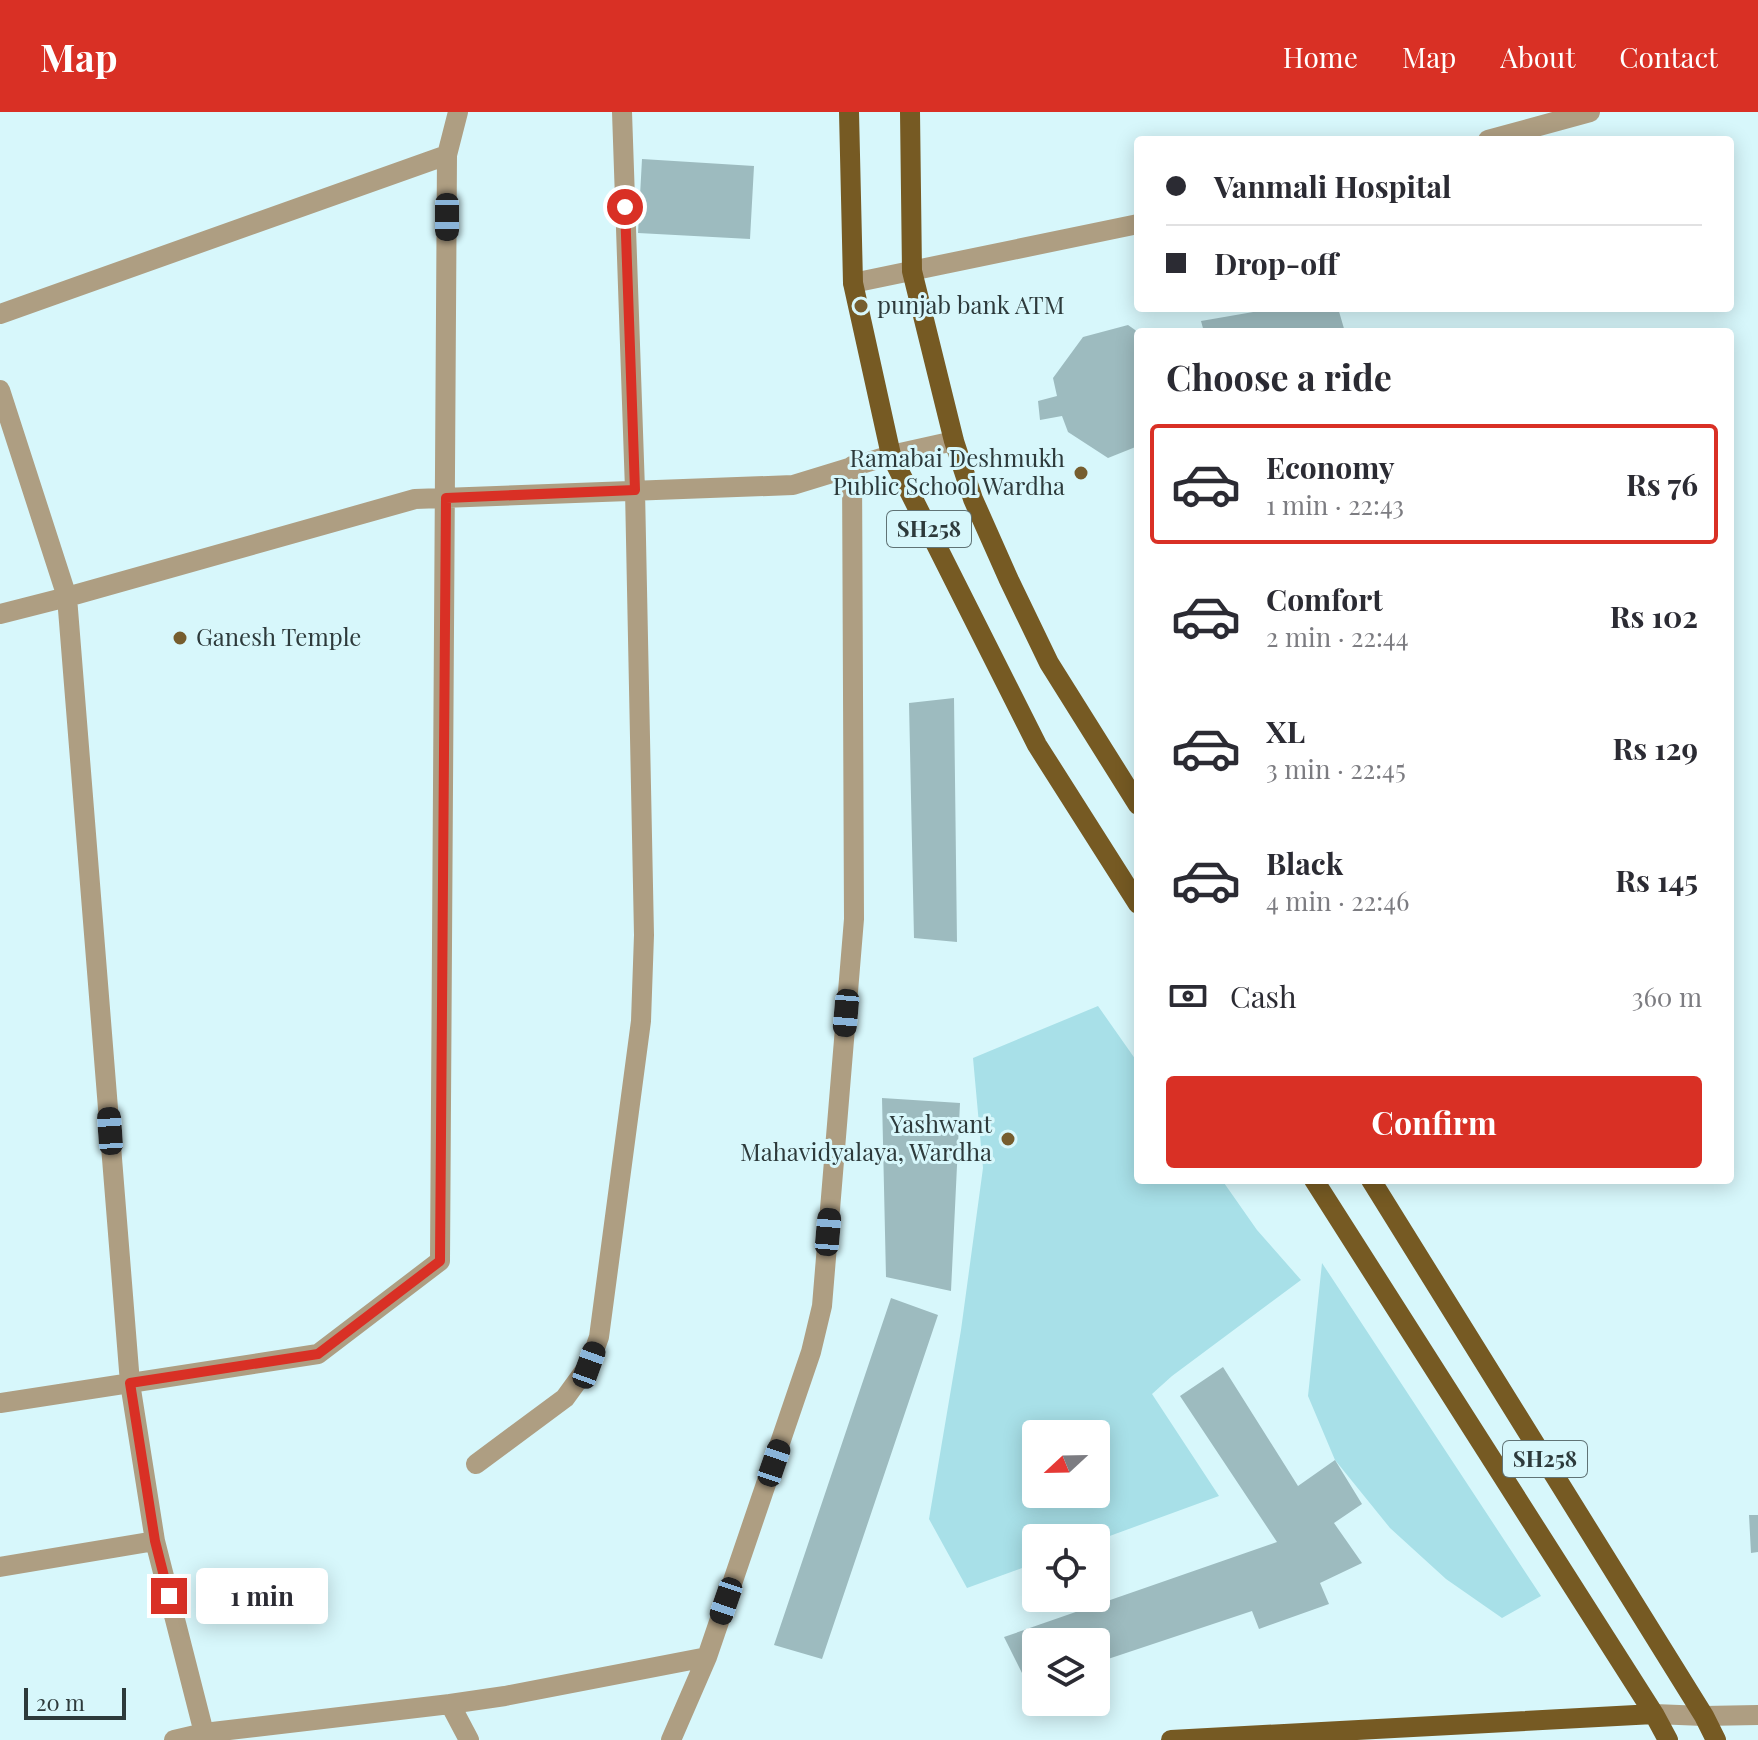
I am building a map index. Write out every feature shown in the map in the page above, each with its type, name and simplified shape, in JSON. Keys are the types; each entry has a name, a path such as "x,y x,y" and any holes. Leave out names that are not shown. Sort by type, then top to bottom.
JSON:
{"main road":[{"name":"SH258","path":"849,112 853,283 891,455 1037,745 1134,898"},
{"name":"SH258","path":"910,112 912,271 954,441 973,499 1049,663 1134,799"},
{"name":"SH258","path":"1317,1184 1668,1740"},
{"name":"SH258","path":"1373,1184 1716,1740"},
{"path":"1175,1740 1654,1714"}],"street":[{"path":"0,1403 318,1354 440,1261 447,155 458,112"},
{"path":"476,1464 565,1398 589,1365 599,1337 641,1021 644,872 622,112"},
{"path":"1503,136 1590,112"},
{"path":"0,314 447,155"},
{"path":"853,283 1134,225"},
{"path":"0,390 67,597 130,1383 155,1541 204,1733"},
{"path":"0,614 415,499 793,485 891,455 954,441"},
{"path":"671,1740 707,1657 811,1352 822,1306 854,919 852,466"},
{"path":"0,1567 155,1541"},
{"path":"174,1740 204,1733 505,1696 707,1657"},
{"path":"450,1704 469,1740"},
{"path":"1654,1714 1758,1715"}],"shaded area":[{"path":"1098,1006 1134,1057 1134,1184 1225,1184 1257,1230 1301,1280 1152,1394 1219,1496 1110,1536 1110,1524 1022,1524 1022,1568 967,1588 929,1519 961,1330 983,1168 973,1058"},
{"path":"1322,1263 1541,1596 1502,1618 1446,1579 1390,1528 1335,1460 1308,1396"}],"building":[{"path":"642,159 754,166 750,239 638,233"},
{"path":"1254,312 1339,312 1344,328 1203,328 1201,321"},
{"path":"1128,325 1134,329 1134,448 1108,458 1068,432 1062,416 1040,420 1038,401 1057,396 1053,378 1083,337"},
{"path":"954,698 957,942 914,938 909,703"},
{"path":"882,1098 960,1103 951,1291 886,1277"},
{"path":"891,1298 938,1315 822,1659 774,1645"},
{"path":"1223,1367 1298,1486 1335,1460 1362,1504 1334,1523 1362,1563 1320,1583 1329,1604 1259,1629 1252,1611 1110,1658 1110,1628 1030,1628 1076,1612 1110,1612 1110,1600 1277,1542 1180,1396"},
{"path":"1749,1515 1758,1515 1758,1552 1751,1553"},
{"path":"1022,1631 1022,1673 1004,1637"}],"place":[{"name":"punjab bank ATM","path":"861,306"},
{"name":"Ramabai Deshmukh Public School Wardha","path":"1081,473"},
{"name":"Ganesh Temple","path":"180,638"},
{"name":"Yashwant Mahavidyalaya, Wardha","path":"1008,1139"}],"route":[{"path":"169,1596 155,1541 130,1383 318,1354 440,1261 446,498 635,490 625,207"}]}
